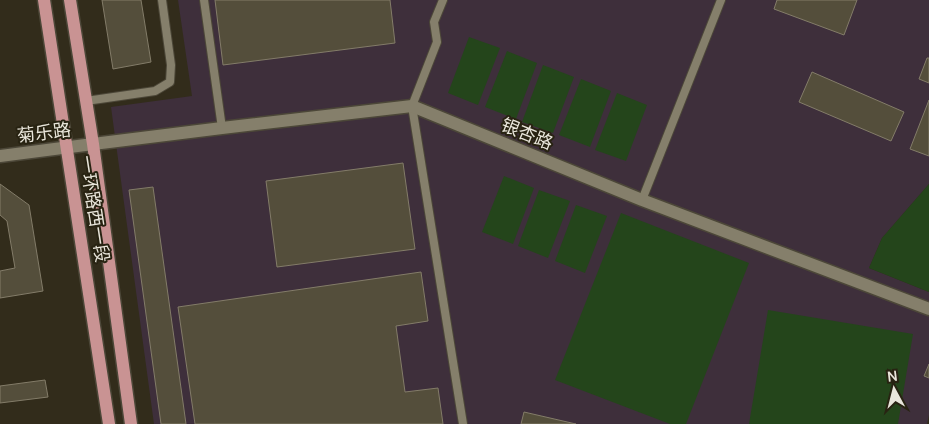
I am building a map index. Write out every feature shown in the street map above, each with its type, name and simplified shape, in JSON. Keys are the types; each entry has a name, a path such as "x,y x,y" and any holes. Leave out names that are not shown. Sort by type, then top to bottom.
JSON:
{"main road":[{"name":"一环路西一段","path":"44,0 108,424"},
{"name":"一环路西一段","path":"70,0 131,424"}],"street":[{"name":"银杏路","path":"92,144 412,106 642,200 929,310"},
{"name":"菊乐路","path":"0,156 92,144"}],"lane":[{"path":"86,101 155,91 170,82 171,65 162,0"},
{"path":"204,0 222,128"},
{"path":"443,0 434,22 438,42 412,106 463,424"},
{"path":"642,200 721,0"}],"shaded area":[{"path":"178,0 929,0 929,184 882,238 869,268 929,292 929,415 927,424 154,424 111,107 192,96"}],"green space":[{"path":"469,37 500,48 478,105 448,93"},
{"path":"507,51 537,63 516,119 485,107"},
{"path":"543,65 574,77 553,133 522,122"},
{"path":"581,79 611,91 590,147 559,135"},
{"path":"617,93 647,105 626,161 595,150"},
{"path":"504,176 534,188 513,244 482,232"},
{"path":"929,184 929,292 869,268 882,238"},
{"path":"539,190 570,201 548,258 518,246"},
{"path":"576,205 607,216 585,273 555,261"},
{"path":"621,213 749,263 686,424 670,424 555,380"},
{"path":"768,310 913,334 898,424 749,424"}],"building":[{"path":"102,0 141,0 151,62 113,69"},
{"path":"215,0 390,0 395,43 223,65"},
{"path":"777,0 857,0 844,35 774,9"},
{"path":"927,58 929,58 929,83 919,79"},
{"path":"812,72 904,112 891,141 799,102"},
{"path":"929,100 929,156 910,149"},
{"path":"403,163 415,249 277,267 266,181"},
{"path":"0,184 29,205 43,291 0,298 0,271 15,268 7,221 0,215"},
{"path":"153,187 186,424 161,424 129,190"},
{"path":"421,272 428,321 396,326 405,392 438,388 443,424 195,424 178,307"},
{"path":"929,364 929,378 924,376"},
{"path":"45,380 48,397 0,403 0,386"},
{"path":"524,412 576,424 521,424"}]}
